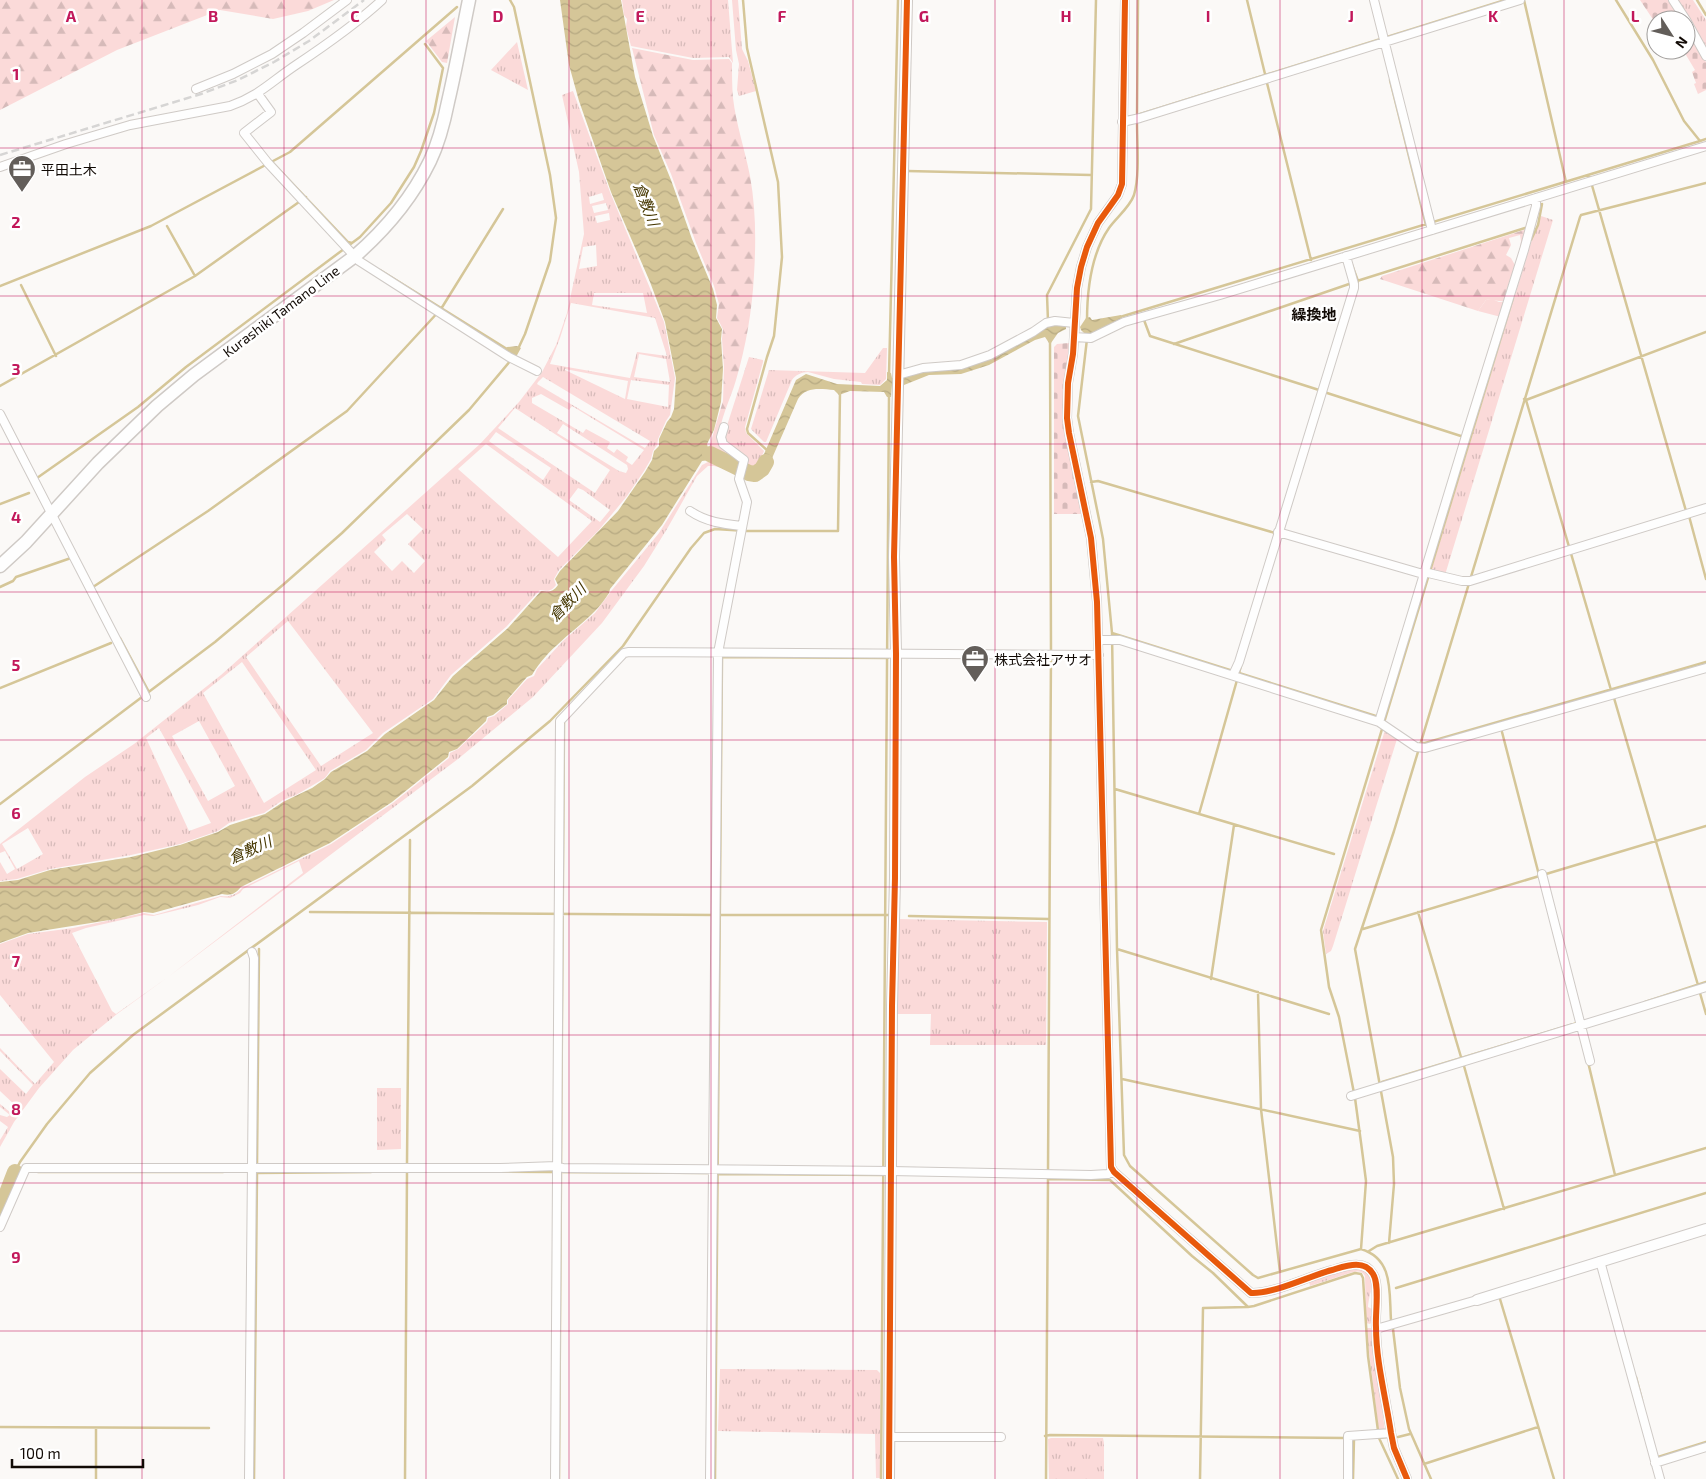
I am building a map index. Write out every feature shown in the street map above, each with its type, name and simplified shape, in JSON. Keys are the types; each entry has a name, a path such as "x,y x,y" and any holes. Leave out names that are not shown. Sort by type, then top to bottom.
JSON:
{"main road":[{"name":"Kurashiki Tamano Line","path":"0,566 26,542 98,463 187,381 350,250 374,240 394,218 416,187 431,159 442,129 469,0"}],"street":[{"path":"196,89 233,74 272,54 346,0"},
{"path":"0,167 130,125 230,106 258,94 293,67 337,38 382,0"},
{"path":"889,1479 886,1171 891,654 906,0"},
{"path":"1125,0 1121,189 1098,223 1088,247 1077,288 1074,337 1068,383 1067,418 1077,476 1091,538 1096,574 1110,1162 1113,1170 1251,1294 1265,1292 1353,1264 1360,1264 1374,1274 1376,1281 1376,1329 1391,1433 1394,1448 1408,1479"},
{"path":"1374,0 1430,225"},
{"path":"1122,122 1137,119 1520,0"},
{"path":"1696,38 1706,56"},
{"path":"258,94 271,112 244,133 359,261 512,358 537,371"},
{"path":"1074,337 1087,338 1124,322 1348,255 1430,225 1536,198 1706,146"},
{"path":"1382,721 1465,437 1530,230 1536,198"},
{"path":"1236,674 1354,282 1348,255"},
{"path":"898,380 923,368 956,366 985,357 1048,323 1074,323"},
{"path":"0,414 145,694"},
{"path":"710,1479 716,1169 715,915 718,654 747,502 739,479 744,460 723,444 721,437 724,427"},
{"path":"1279,533 1426,573 1469,582 1706,508"},
{"path":"690,511 699,517 718,524 741,529"},
{"path":"1098,640 1112,639 1236,674 1382,721 1418,747 1451,741 1706,668"},
{"path":"555,1479 560,721 624,653 1099,655"},
{"path":"1542,875 1590,1061"},
{"path":"249,1479 253,1168 254,958 252,952"},
{"path":"1353,1096 1706,987"},
{"path":"0,1227 26,1168 510,1168 556,1171 563,1168 716,1169 1091,1175 1108,1174 1113,1170"},
{"path":"1376,1329 1477,1300 1706,1229"},
{"path":"1600,1261 1657,1462 1660,1479"},
{"path":"1348,1479 1348,1436 1391,1433"},
{"path":"889,1437 1001,1437"},
{"path":"1657,1462 1706,1447"}],"green space":[{"path":"0,0 334,0 308,11 273,19 220,10 117,50 0,110"},
{"path":"622,0 728,0 733,63 729,57 693,58 631,46"},
{"path":"732,0 738,0 742,49 748,61 756,91 739,96 737,90 739,64"},
{"path":"1640,0 1668,0 1674,10 1647,10"},
{"path":"1678,0 1693,0 1706,20 1706,49 1696,32 1696,10 1684,10"},
{"path":"455,17 447,63 442,62 426,41"},
{"path":"517,42 528,90 491,70"},
{"path":"1696,45 1706,62 1706,90 1698,94 1692,72 1695,70 1689,60 1696,60"},
{"path":"632,48 693,60 729,59 732,63 732,85 736,118 752,188 755,263 746,341 740,367 720,429 719,446 734,457 731,460 728,456 709,448 723,401 723,329 717,318 719,304 714,286 671,174 654,135"},
{"path":"573,91 610,192 664,322 675,378 670,415 658,439 651,459 627,496 598,531 559,570 554,579 556,585 553,589 547,591 540,590 506,627 451,675 433,699 383,733 366,750 330,771 325,778 296,795 283,800 264,813 229,823 218,831 180,844 131,855 50,869 17,879 0,881 0,862 7,874 15,869 5,851 0,853 0,844 85,777 134,744 221,675 480,444 519,402 542,372 556,345 567,313 584,234 579,172 562,95","holes":["602,193 604,200 590,204 589,197","606,203 608,210 594,213 592,206","609,213 610,220 597,223 595,216","596,245 597,266 579,269 583,247","594,293 643,293 647,313 592,305","571,303 655,318 667,356 637,352 630,378 550,364","639,354 666,359 670,382 634,377","565,370 628,381 625,399","543,377 650,441 645,448 537,384 538,382","631,380 669,385 668,407 627,399","541,394 569,410 572,406 644,450 632,465 626,461 628,457 617,449 614,453 607,448 610,442 586,429 583,433 532,403 532,398","515,408 610,470 595,493 498,428","563,424 627,465 626,473 619,471 557,433","496,432 551,468 543,480 489,441","486,444 592,521 558,557 458,469","578,488 610,510 600,522 569,500","407,514 423,529 408,544 425,561 414,573 402,561 392,571 374,552 386,540 382,535","288,621 373,733 321,766 246,657","242,662 316,770 264,803 203,693","199,721 235,786 208,801 172,736","159,728 211,823 189,831 146,738","28,828 43,854 17,869 2,844"]},
{"path":"1541,216 1553,220 1445,575 1431,571 1533,236"},
{"path":"1526,230 1522,249 1520,248 1520,235 1509,238 1511,245 1506,255 1511,258 1516,267 1505,301 1486,300 1478,311 1380,279 1382,276"},
{"path":"1492,299 1505,302 1501,317 1478,311 1486,300"},
{"path":"1069,343 1065,428 1081,514 1054,514 1054,347 1057,344"},
{"path":"883,348 887,348 886,379 880,385 834,379 808,372 801,373 792,380 766,442 751,429 769,370 865,373"},
{"path":"749,357 763,360 745,427 746,433 764,451 761,459 751,469 738,460 723,438"},
{"path":"710,461 727,467 726,469 708,466 697,476 644,566 602,623 533,697 458,759 168,977 117,1014 73,1050 39,1088 14,1122 0,1147 0,1140 8,1127 0,1121 0,1115 7,1117 10,1115 0,1107 0,1104 11,1113 17,1107 0,1091 0,1069 26,1094 33,1085 0,1051 0,1048 35,1084 54,1062 0,995 0,944 28,934 73,928 144,913 154,915 221,896 233,895 242,888 331,844 393,803 449,758 450,753 458,749 487,722 488,718 494,716 508,704 508,700 527,679 534,676 537,669 563,641 595,613 659,533 702,465","holes":["299,861 303,873 168,977 116,1014 112,1011 72,933 144,915 153,916 198,905 220,897 230,898 240,893 243,889"]},
{"path":"1385,730 1397,739 1333,946 1331,951 1326,954 1323,931"},
{"path":"898,919 1047,922 1046,1045 930,1045 931,1014 897,1014"},
{"path":"377,1088 401,1088 401,1149 377,1150"},
{"path":"1357,1267 1364,1270 1371,1278 1372,1283 1368,1307 1372,1309 1372,1322 1370,1324 1366,1323 1365,1276 1361,1272 1353,1272 1310,1286 1309,1281"},
{"path":"1366,1328 1373,1329 1385,1432 1379,1432"},
{"path":"720,1369 877,1370 880,1373 880,1478 876,1478 875,1434 718,1431"},
{"path":"1103,1438 1104,1479 1049,1479 1048,1439"}],"water":[{"name":"倉敷川","path":"560,0 621,0 635,77 653,136 713,289 717,305 716,318 722,329 723,369 721,402 714,430 707,444 708,448 728,457 730,461 728,465 710,460 702,461 662,525 610,589 601,605 545,657 532,675 527,677 507,700 507,704 493,715 487,717 486,721 457,749 449,752 448,757 392,802 330,843 241,887 233,894 222,894 153,913 144,912 116,919 28,933 0,943 0,882 18,880 50,870 131,857 180,845 218,832 230,825 265,814 283,802 312,788 331,772 367,751 385,734 434,700 453,676 508,628 541,591 551,591 558,585 555,579 560,571 618,511 645,472 652,460 654,451 659,446 659,439 674,409 676,378 665,322 611,192 579,101 569,65"},
{"path":"1121,315 1122,318 1091,334 1085,334 1080,327 1086,318 1090,317 1092,320"},
{"path":"1049,326 1066,327 1066,329 1058,333 1051,343 1045,337 1035,340 989,365 961,374 929,375 904,385 892,385 891,397 887,397 884,392 850,391 839,395 834,390 809,390 798,399 766,472 756,478 749,476 749,471 757,467 761,461 796,380 806,374 837,384 880,386 887,380 887,372 891,373 892,378 904,378 926,370 961,368 1036,334"},
{"path":"517,346 521,348 516,357 505,350 507,347"}],"waterway":[{"path":"510,0 514,7 550,175 556,218 550,261 518,349"},
{"path":"743,0 747,48 778,182 782,257 774,336 747,429 748,433 768,451"},
{"path":"889,375 898,0"},
{"path":"1048,321 1047,295 1091,209 1096,0"},
{"path":"1137,116 1138,0"},
{"path":"1247,0 1265,74"},
{"path":"1137,115 1505,0"},
{"path":"1524,0 1566,182"},
{"path":"1616,0 1653,60 1684,121 1700,141 1706,139"},
{"path":"1697,0 1706,15"},
{"path":"0,286 151,226 290,152 457,7"},
{"path":"37,478 138,407 186,367 360,237 391,203 414,167 434,113 443,68 425,44"},
{"path":"1266,79 1311,260"},
{"path":"1390,80 1426,225"},
{"path":"1087,321 1089,285 1098,249 1109,228 1134,195 1138,169 1137,121"},
{"path":"1120,317 1700,141"},
{"path":"273,163 348,242 352,243"},
{"path":"907,171 1091,175"},
{"path":"1589,175 1686,511"},
{"path":"1389,1243 1394,1184 1393,1157 1355,949 1394,831 1580,217 1581,215 1706,183"},
{"path":"0,386 195,276 306,197"},
{"path":"1531,240 1538,225 1542,204"},
{"path":"93,587 208,511 347,411 441,309 503,209"},
{"path":"167,226 195,276"},
{"path":"1357,281 1525,228 1528,229"},
{"path":"1352,265 1358,281 1357,286"},
{"path":"380,270 507,349"},
{"path":"1174,344 1352,283"},
{"path":"21,285 56,356"},
{"path":"1361,1249 1366,1181 1355,1098 1339,1017 1329,987 1321,930 1513,298"},
{"path":"1144,320 1150,336 1319,390"},
{"path":"1526,400 1706,332"},
{"path":"1087,339 1078,416 1103,539 1112,633 1117,949 1124,1155 1130,1166 1258,1278 1361,1249 1372,1254 1379,1260 1388,1278 1391,1320"},
{"path":"1048,1172 1051,652 1050,341"},
{"path":"0,804 215,642 284,584 342,533 469,410 511,360"},
{"path":"15,1172 47,1124 90,1073 133,1035 472,786 550,721 623,646 691,548 704,533 715,529 838,531 840,392"},
{"path":"1324,392 1464,437"},
{"path":"881,1479 889,396"},
{"path":"1524,399 1526,400 1611,690"},
{"path":"710,454 749,473 755,474 762,469 766,462"},
{"path":"1091,482 1098,481 1275,533"},
{"path":"0,504 29,493"},
{"path":"1689,516 1706,579"},
{"path":"0,587 13,581 16,577 71,558"},
{"path":"1112,633 1233,671"},
{"path":"120,638 149,692"},
{"path":"0,688 111,643"},
{"path":"715,1479 722,657 888,658"},
{"path":"1420,743 1706,662"},
{"path":"1199,814 1241,666"},
{"path":"1239,673 1379,717"},
{"path":"1614,698 1698,985"},
{"path":"561,1163 564,723"},
{"path":"1502,732 1539,875"},
{"path":"1115,789 1334,854"},
{"path":"1211,979 1234,825"},
{"path":"1363,929 1706,826"},
{"path":"407,1163 410,840"},
{"path":"310,912 714,915"},
{"path":"1418,912 1461,1057"},
{"path":"720,915 888,915"},
{"path":"909,916 1049,919"},
{"path":"257,1164 259,949"},
{"path":"1117,949 1329,1014"},
{"path":"1645,1002 1706,982"},
{"path":"1258,992 1261,1109 1280,1272"},
{"path":"1700,993 1706,1014"},
{"path":"1382,1082 1577,1023"},
{"path":"1588,1062 1615,1175"},
{"path":"1464,1066 1504,1209"},
{"path":"1122,1079 1360,1131"},
{"path":"1369,1251 1377,1246 1706,1148"},
{"path":"404,1171 710,1173"},
{"path":"405,1479 407,1171"},
{"path":"0,1211 15,1172"},
{"path":"38,1172 223,1172"},
{"path":"256,1173 371,1172"},
{"path":"254,1479 257,1173"},
{"path":"559,1479 561,1173"},
{"path":"718,1174 884,1175"},
{"path":"1046,1479 1048,1178"},
{"path":"1048,1179 1110,1180 1248,1307 1355,1273 1361,1274 1363,1278 1368,1356 1379,1438 1398,1479"},
{"path":"1396,1288 1706,1193"},
{"path":"1500,1299 1554,1479"},
{"path":"1200,1479 1203,1308 1247,1307"},
{"path":"1393,1329 1400,1388 1409,1429 1431,1479"},
{"path":"1636,1377 1642,1400"},
{"path":"0,1427 209,1428"},
{"path":"1424,1464 1538,1427"},
{"path":"96,1428 96,1479"},
{"path":"1398,1437 1410,1434"},
{"path":"1045,1436 1345,1438"},
{"path":"1379,1438 1386,1437"},
{"path":"1353,1479 1354,1439"},
{"path":"1658,1457 1706,1442"}],"railway":[{"path":"0,155 201,94 238,80 274,62 309,41 364,0"}],"cycle path":[{"path":"889,1479 892,1006 895,878 896,654 894,557 907,0"},
{"path":"1125,0 1122,184 1118,195 1098,223 1087,247 1081,267 1077,288 1073,354 1068,383 1067,418 1091,538 1097,602 1111,1167 1114,1172 1251,1293 1281,1288 1349,1266 1360,1265 1369,1269 1373,1274 1376,1285 1376,1340 1391,1433 1394,1448 1407,1479"}],"place":[{"name":"平田土木","path":"22,193"},
{"name":"株式会社アサオ","path":"975,683"}],"district":[{"name":"繰換地","path":"1314,314"}]}
